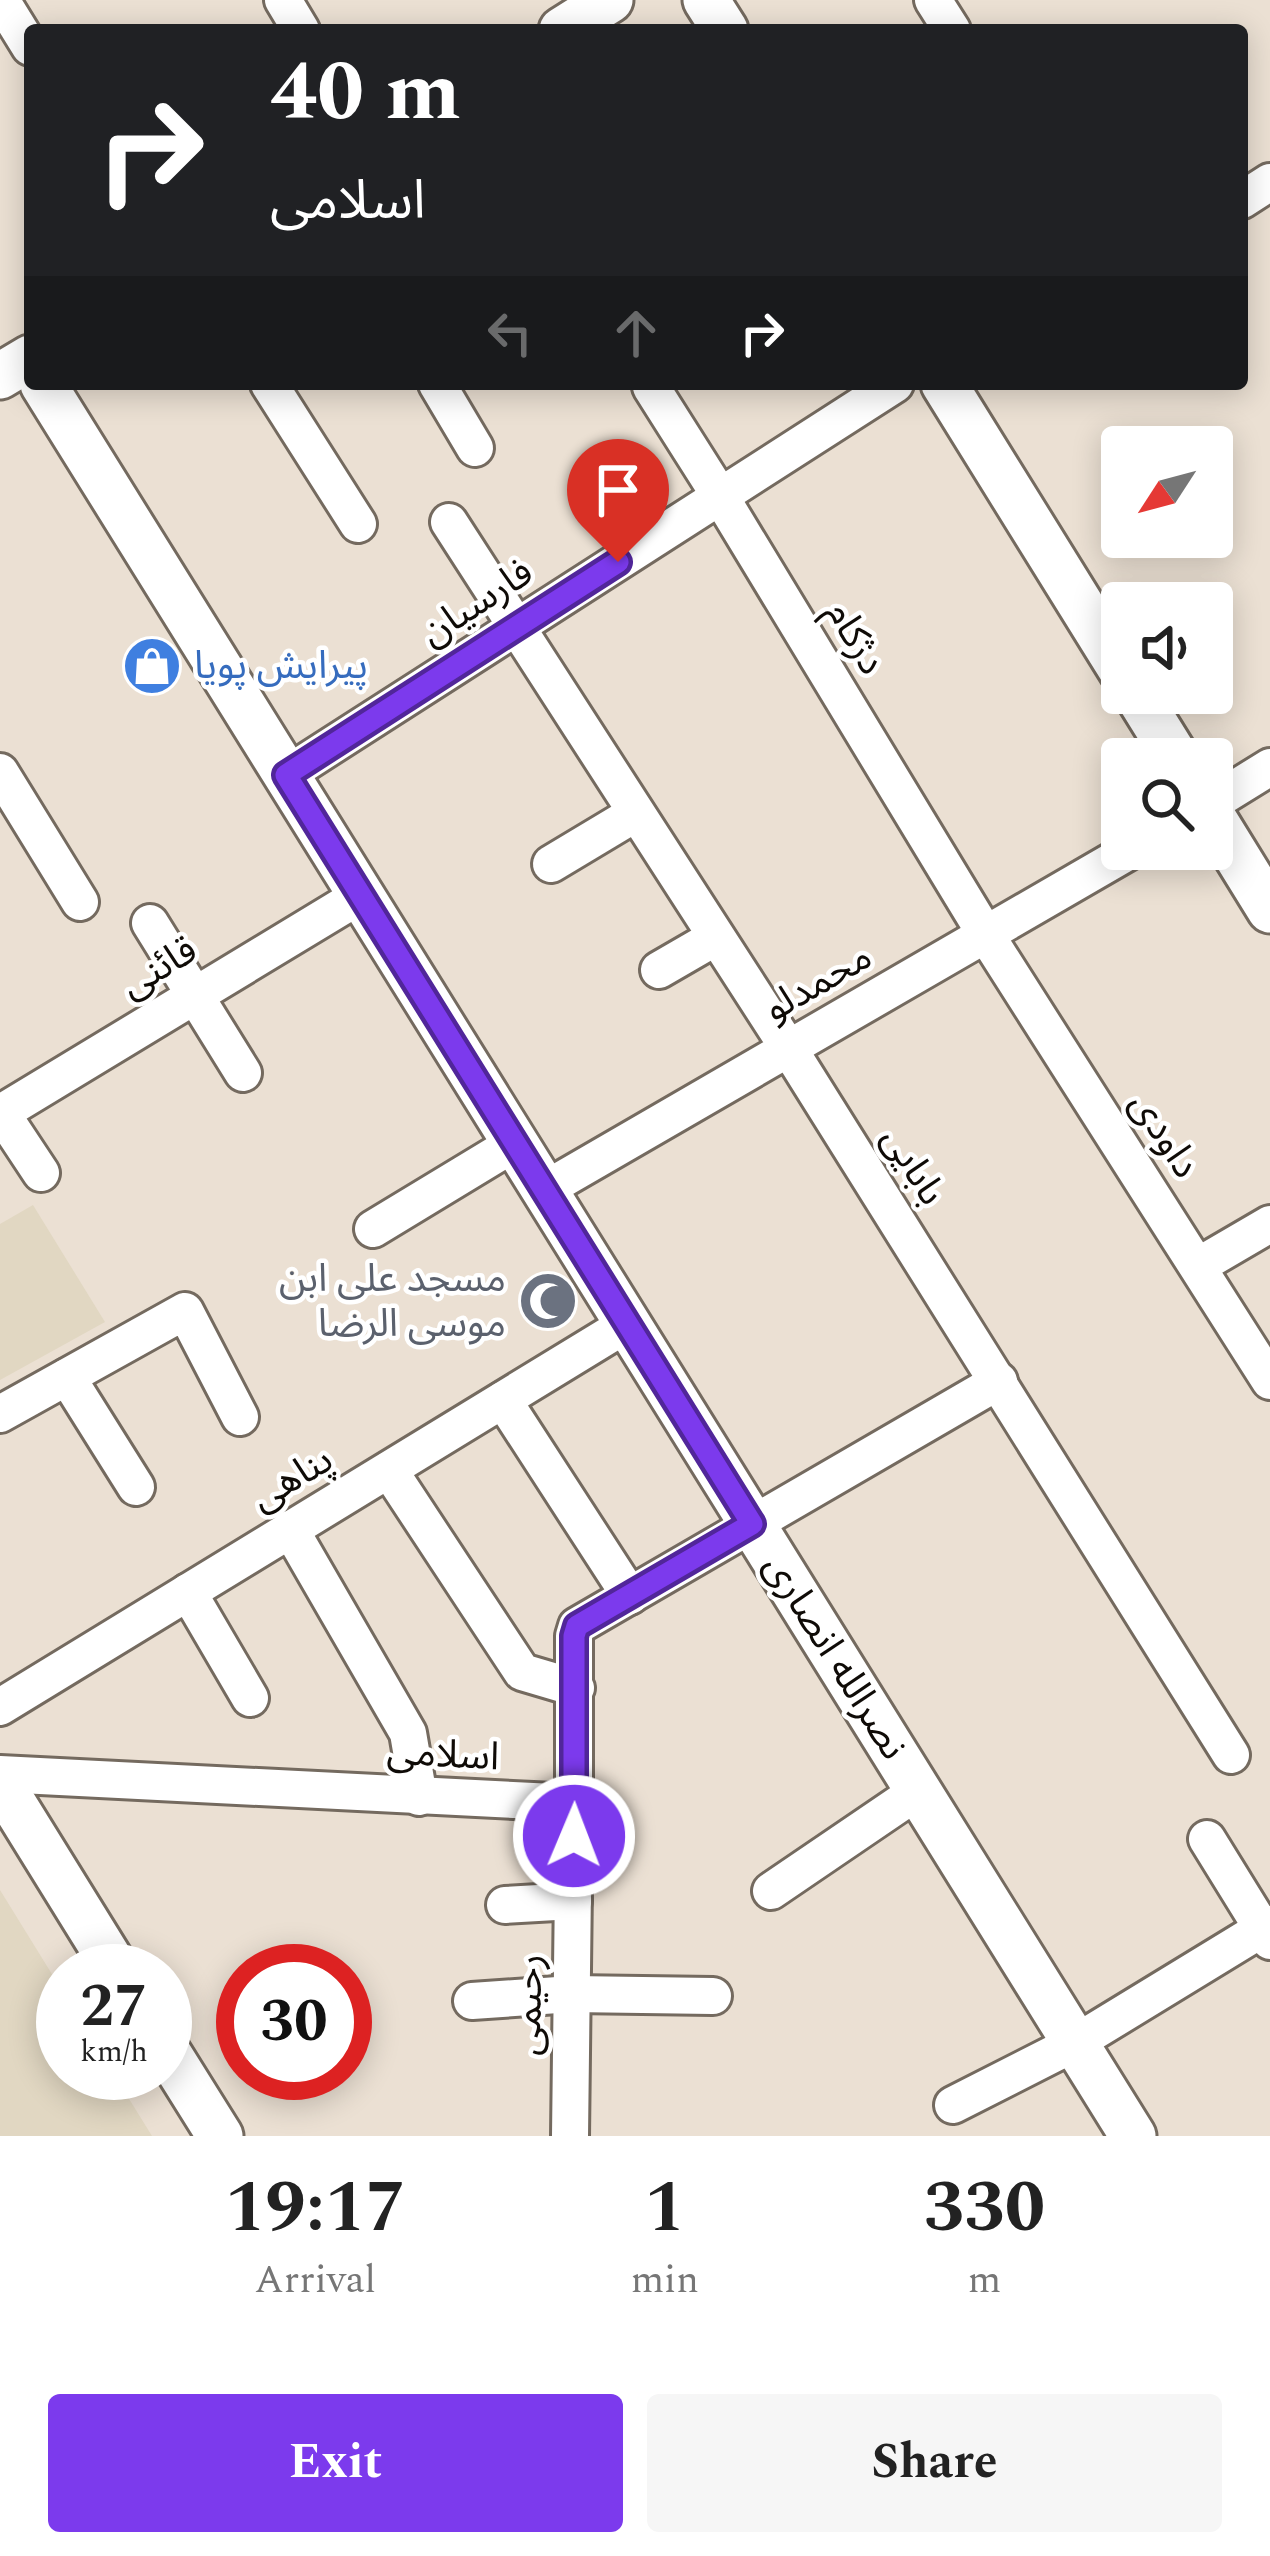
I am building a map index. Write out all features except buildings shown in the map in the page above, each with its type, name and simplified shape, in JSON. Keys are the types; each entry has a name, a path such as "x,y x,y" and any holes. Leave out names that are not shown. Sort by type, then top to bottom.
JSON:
{"street":[{"path":"1,0 24,37"},
{"path":"572,24 610,0"},
{"name":"نصرالله انصاری","path":"40,390 286,775 1133,2136"},
{"path":"273,390 358,524"},
{"path":"440,390 475,448"},
{"name":"دژکام","path":"653,390 986,934"},
{"name":"فارسیان","path":"286,775 886,390"},
{"path":"948,390 1101,637"},
{"name":"بابایی","path":"449,521 789,1048 1231,1754"},
{"path":"1233,790 1270,767"},
{"path":"0,772 80,902"},
{"path":"551,864 636,813"},
{"path":"1233,850 1270,910"},
{"name":"محمدلو","path":"544,1190 1101,868"},
{"name":"قائنی","path":"1,1112 361,895"},
{"path":"150,923 243,1072"},
{"name":"داودی","path":"986,934 1270,1381"},
{"path":"659,970 716,937"},
{"path":"1,1112 41,1172"},
{"path":"373,1229 515,1143"},
{"path":"1198,1266 1270,1224"},
{"path":"0,1414 185,1311 241,1418"},
{"name":"پناهی","path":"0,1706 627,1324"},
{"path":"67,1377 136,1487"},
{"path":"574,1803 577,1626 999,1381"},
{"path":"503,1400 630,1596"},
{"path":"388,1469 522,1672 576,1688"},
{"path":"290,1529 408,1733 419,1797"},
{"path":"188,1592 250,1698"},
{"path":"0,1778 101,1944"},
{"name":"اسلامی","path":"0,1778 574,1803"},
{"path":"771,1892 918,1791"},
{"name":"رحیمی","path":"570,2136 574,1803"},
{"path":"953,2105 1075,2043 1268,1931 1207,1839"},
{"path":"505,1905 573,1901"},
{"path":"472,2001 572,1994 713,1996"},
{"path":"192,2091 220,2136"}],"shaded area":[{"path":"33,1205 105,1322 0,1380 0,1224"},
{"path":"0,1890 36,1948 36,2100 130,2100 152,2136 0,2136"}],"place":[{"name":"پیرایش پویا","path":"152,666"},
{"name":"مسجد علی ابن موسی الرضا","path":"548,1301"}],"route":[{"path":"574,1836 577,1626 752,1524 286,775 618,562"}]}
